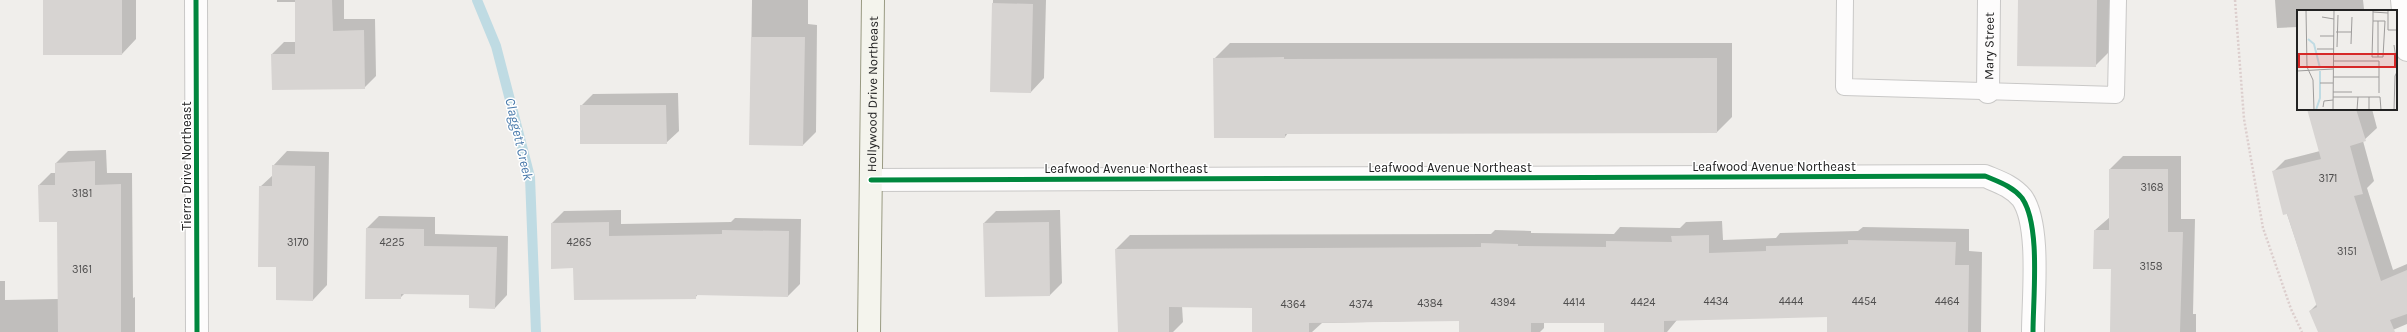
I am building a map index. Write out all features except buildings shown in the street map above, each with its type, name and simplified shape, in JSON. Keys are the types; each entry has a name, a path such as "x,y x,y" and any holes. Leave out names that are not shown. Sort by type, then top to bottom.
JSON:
{"street":[{"name":"Tierra Drive Northeast","path":"196,0 198,332"},
{"name":"Hollywood Drive Northeast","path":"869,332 873,0"},
{"name":"Mary Street","path":"1988,92 1989,0"},
{"path":"2402,0 2407,50"},
{"name":"Leafwood Avenue Northeast","path":"871,180 1985,176 2008,185 2022,199 2030,218 2034,240 2033,332"}],"lane":[{"path":"1845,0 1844,87 2116,95 2118,0"}],"path":[{"path":"2235,0 2244,119 2263,228 2291,309 2302,332"}],"waterway":[{"name":"Claggett Creek","path":"477,0 496,46 530,177 536,332"}],"cycle path":[{"path":"196,0 197,332"},
{"path":"871,180 1985,176 2014,190 2022,198 2028,210 2032,226 2035,262 2033,332"}]}
